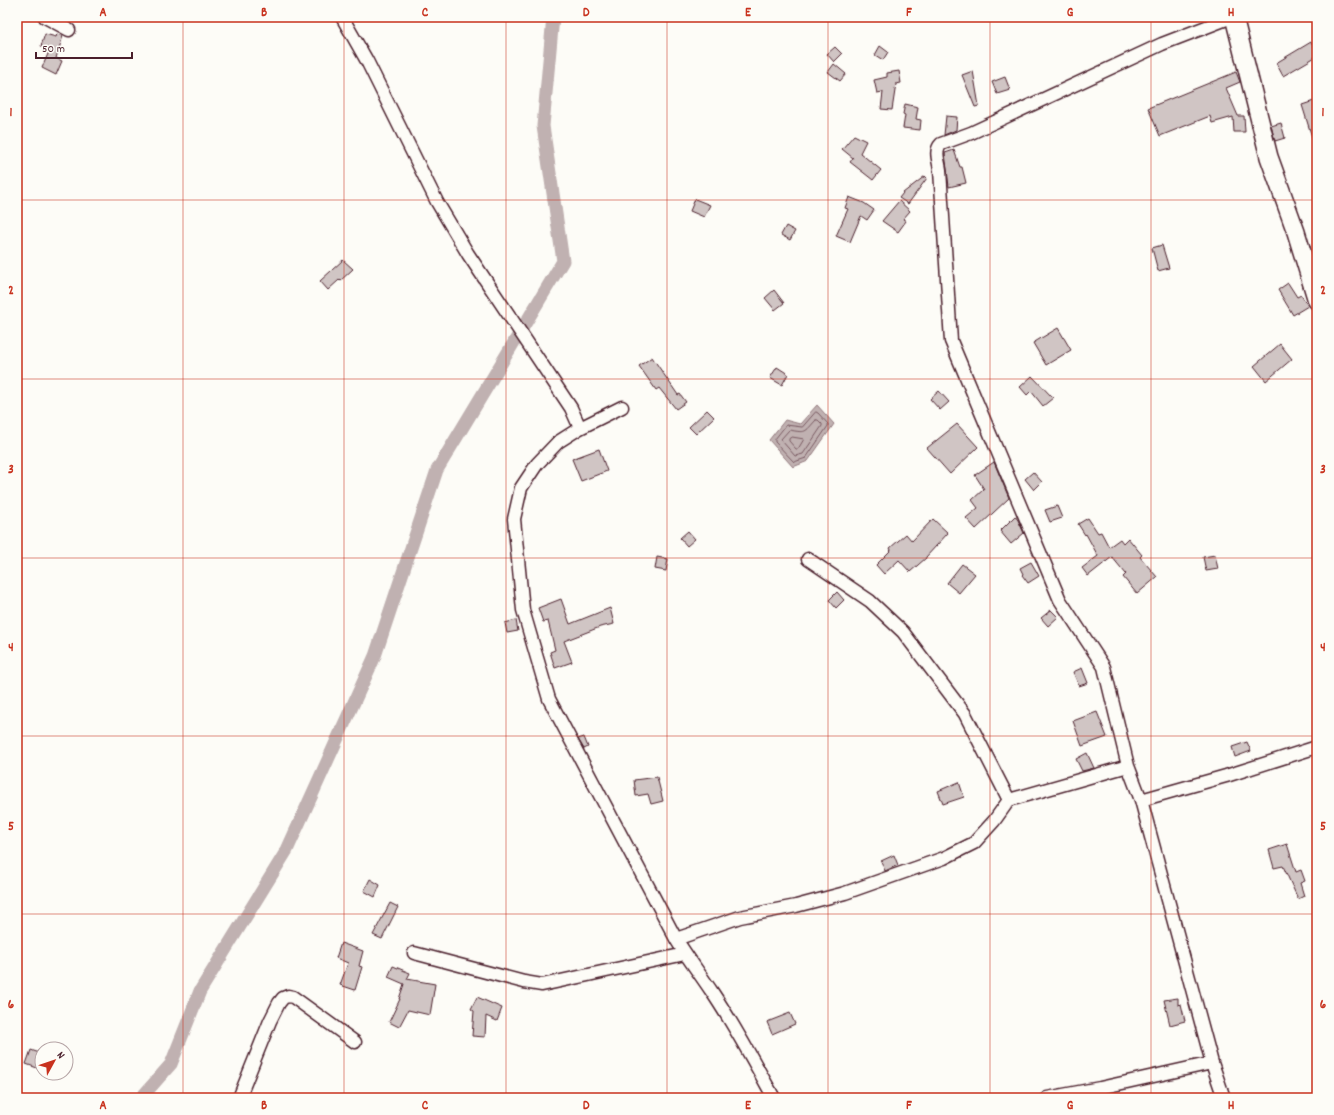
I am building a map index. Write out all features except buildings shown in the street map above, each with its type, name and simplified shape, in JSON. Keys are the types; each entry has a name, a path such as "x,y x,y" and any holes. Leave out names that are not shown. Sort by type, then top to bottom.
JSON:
{"main road":[{"path":"1233,17 1269,156 1296,232 1317,301"}],"street":[{"path":"45,17 69,30"},
{"path":"342,17 374,74 437,202 468,254 571,408 580,428"},
{"path":"1224,1098 1212,1063 1141,800 1128,766 1104,667 1060,600 951,341 940,170 937,152 938,147 941,144 971,133 1162,44 1233,17"},
{"path":"622,407 580,428 558,442 537,464 521,488 514,519 523,610 549,699 676,939 742,1039 774,1098"},
{"path":"808,559 870,601 903,632 965,714 1009,800"},
{"path":"1141,800 1226,776 1317,747"},
{"path":"676,939 740,917 796,906 845,894 944,858 974,843 994,821 1009,800 1128,766"},
{"path":"414,953 524,982 542,984 685,954"},
{"path":"239,1098 270,1021 283,998 288,996 293,997 355,1042"},
{"path":"1046,1098 1100,1088 1212,1063"}],"water":[{"path":"817,405 834,424 808,461 793,467 769,440 785,420 800,424"}],"waterway":[{"path":"141,1098 171,1064 200,991 287,850 375,656 437,470 563,261 543,126 553,17"}]}
